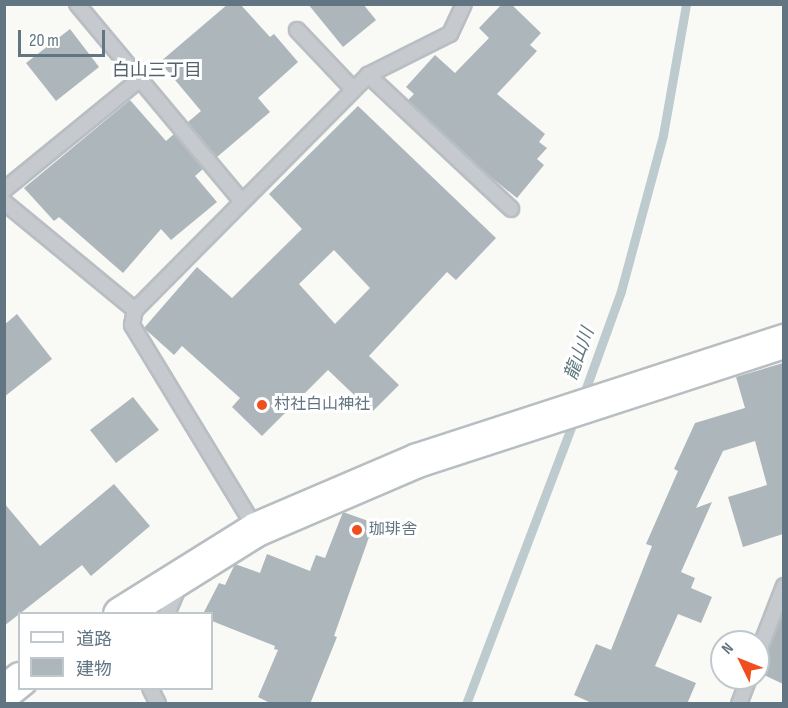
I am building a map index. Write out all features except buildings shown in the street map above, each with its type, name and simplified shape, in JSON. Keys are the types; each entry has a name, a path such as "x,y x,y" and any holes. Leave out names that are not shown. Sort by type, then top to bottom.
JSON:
{"street":[{"path":"123,612 186,570 256,529 417,460 783,341"},
{"path":"4,692 18,681"}],"lane":[{"path":"77,4 241,200"},
{"path":"256,529 132,326 135,310 241,200 368,75 450,34 464,4"},
{"path":"297,30 353,89"},
{"path":"368,75 511,209"},
{"path":"4,190 139,80"},
{"path":"4,202 135,310"},
{"path":"168,612 186,570"},
{"path":"767,630 783,586"},
{"path":"151,690 158,704"}],"waterway":[{"name":"龍山川","path":"582,399 621,291 663,135 686,4"},
{"name":"龍山川","path":"466,704 575,417"}],"place":[{"name":"村社白山神社","path":"262,405"},
{"name":"珈琲舎","path":"357,530"}],"district":[{"name":"白山三丁目","path":"157,71"}]}
